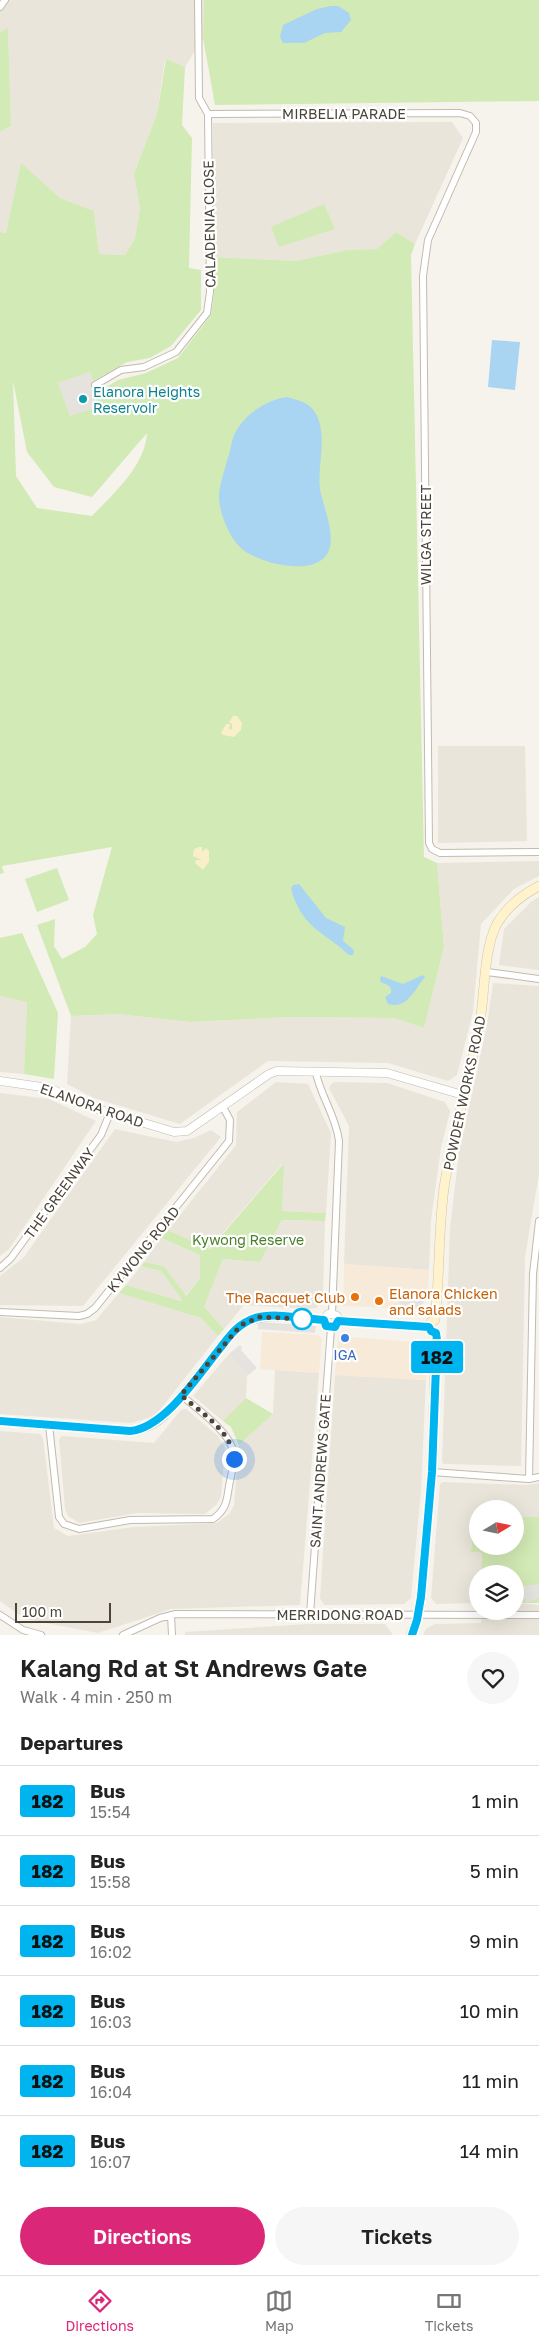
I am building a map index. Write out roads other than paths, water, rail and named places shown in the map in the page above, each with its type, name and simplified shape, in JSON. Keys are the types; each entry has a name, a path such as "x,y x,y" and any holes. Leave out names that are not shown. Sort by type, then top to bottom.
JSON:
{"main road":[{"name":"POWDER WORKS ROAD","path":"412,1635 418,1614 432,1472 434,1327 444,1189 463,1095 479,1029 489,950 497,924 523,894 539,886"}],"street":[{"path":"0,7 5,0"},
{"name":"CALADENIA CLOSE","path":"95,385 121,370 144,367 176,352 207,313 210,292 208,114 200,98 198,0"},
{"name":"MIRBELIA PARADE","path":"208,114 460,113 470,116 476,123"},
{"name":"WILGA STREET","path":"476,123 476,132 428,240 423,276 429,843 432,849 440,853 539,852"},
{"path":"487,972 539,979"},
{"name":"ELANORA ROAD","path":"0,1081 48,1088 110,1113 174,1132 187,1131 269,1074 277,1071 387,1073 463,1095"},
{"path":"316,1073 319,1090 337,1125 339,1141 332,1314"},
{"name":"KYWONG ROAD","path":"0,1312 79,1316 87,1314 95,1308 229,1141 230,1120 222,1107"},
{"name":"THE GREENWAY","path":"0,1268 11,1258 101,1136 110,1113"},
{"path":"529,1479 533,1274 539,1221"},
{"path":"328,1314 332,1314 337,1316 338,1321 335,1327 330,1328 326,1326 324,1320 328,1314"},
{"path":"0,1421 137,1431 158,1422 234,1330 246,1322 255,1318 270,1317 324,1320"},
{"path":"338,1321 434,1327"},
{"name":"SAINT ANDREWS GATE","path":"310,1614 330,1328"},
{"path":"49,1425 60,1517 64,1524 70,1528 79,1530 130,1520 213,1519 222,1513 226,1504 234,1459 233,1449 225,1434 181,1395"},
{"path":"432,1472 529,1479 539,1477"},
{"path":"123,1635 171,1614 172,1635"},
{"name":"MERRIDONG ROAD","path":"171,1614 539,1615"},
{"path":"0,1615 23,1630 41,1635"}],"water":[{"path":"338,6 349,13 351,20 341,32 325,33 304,43 283,43 280,37 283,25 317,9"},
{"path":"492,340 520,342 515,390 488,387"},
{"path":"287,397 304,402 314,410 321,432 319,480 331,534 331,543 329,551 324,558 306,566 283,565 259,559 242,549 233,539 226,525 219,498 232,441 238,428 249,415 263,405"},
{"path":"299,884 326,918 345,927 343,941 354,950 353,955 349,955 307,921 291,889 293,885"},
{"path":"423,975 425,977 410,997 400,1004 388,1004 385,997 391,993 391,988 380,981 381,976 403,984"}],"place":[{"name":"Elanora Heights Reservoir","path":"83,399"},
{"name":"The Racquet Club","path":"355,1297"},
{"name":"Elanora Chicken and salads","path":"379,1301"},
{"name":"IGA","path":"345,1338"}],"park label":[{"name":"Kywong Reserve","path":"248,1239"}]}
